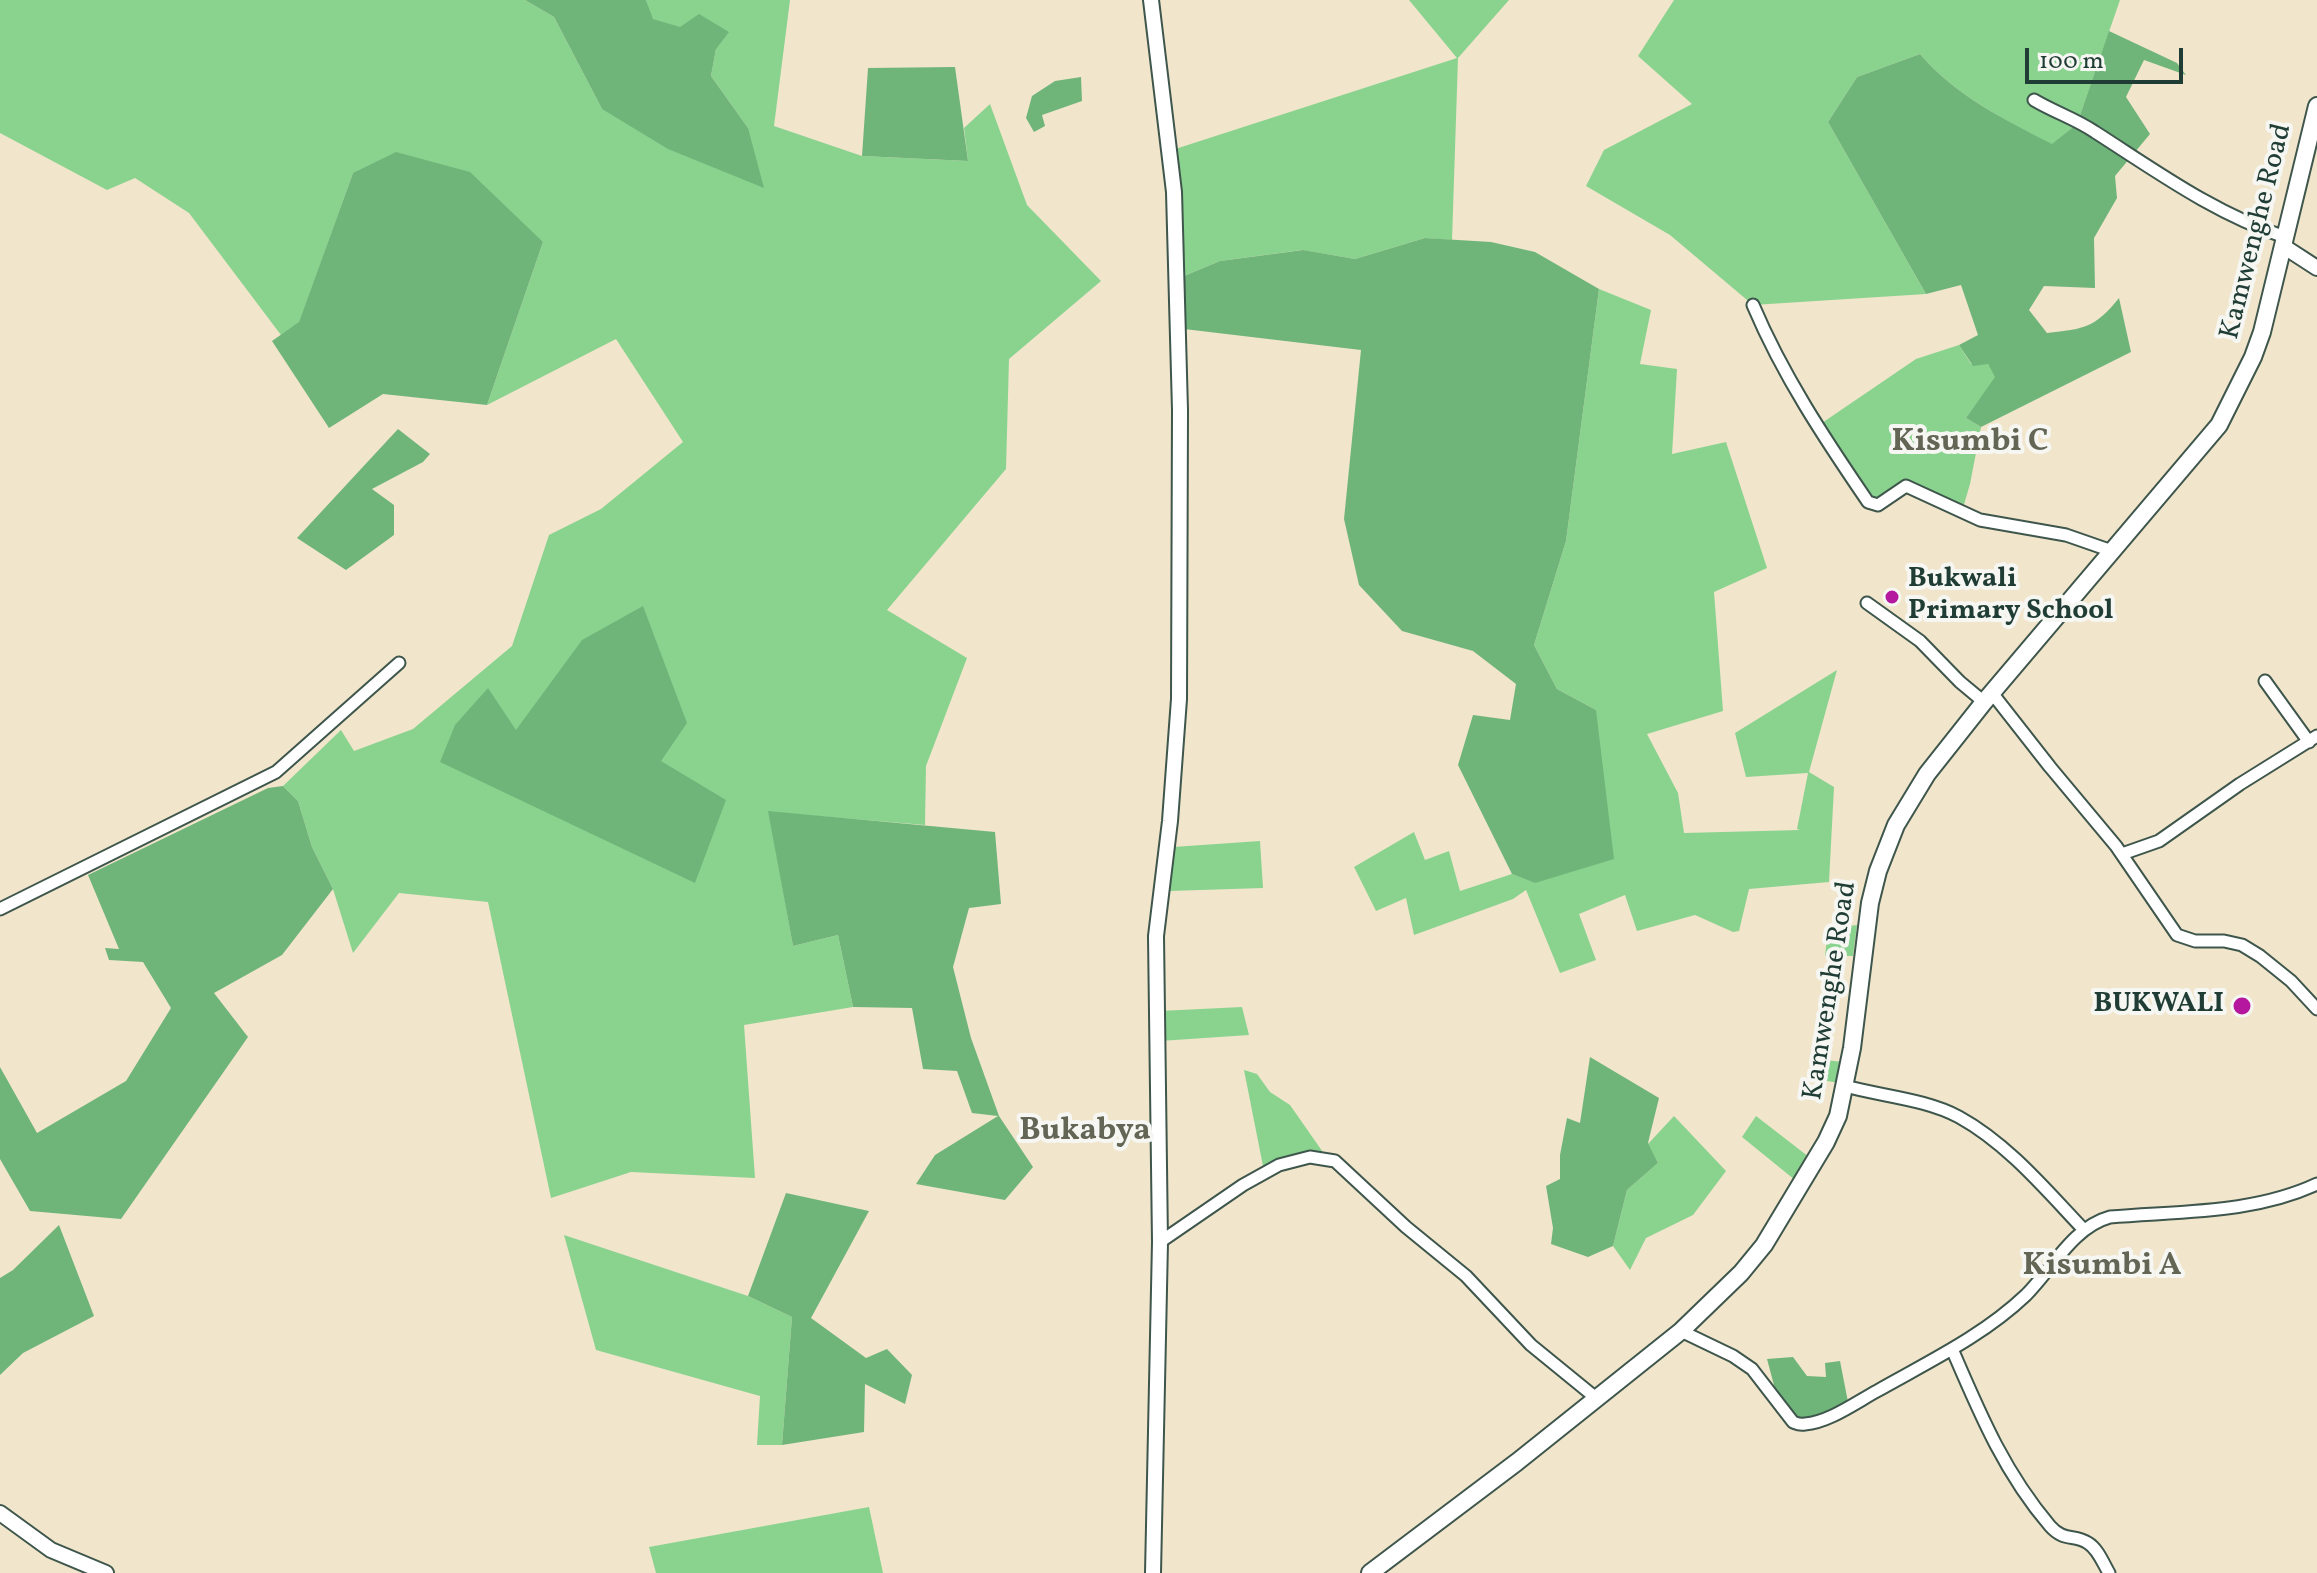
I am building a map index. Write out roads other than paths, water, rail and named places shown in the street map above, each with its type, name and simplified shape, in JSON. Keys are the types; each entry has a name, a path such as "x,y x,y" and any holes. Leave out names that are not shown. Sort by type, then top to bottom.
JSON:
{"main road":[{"name":"Kamwenghe Road","path":"1370,1573 1681,1331 1741,1273 1772,1233 1838,1116 1845,1086 1870,903 1878,871 1896,825 1927,774 1988,698 2219,425 2262,332 2317,106"}],"street":[{"path":"1151,0 1174,192 1180,410 1179,699 1170,821 1156,936 1160,1242 1153,1573"},
{"path":"2034,100 2090,129 2201,199 2284,242 2317,268"},
{"path":"1753,305 1784,370 1821,433 1868,502 1874,505 1906,486 1980,520 2066,535 2112,551"},
{"path":"1867,603 1920,641 1960,682 1988,698 2122,854 2177,935 2195,941 2224,941 2242,945 2291,981 2317,1009"},
{"path":"0,909 276,772 399,663"},
{"path":"2122,854 2159,841 2240,784 2313,739 2265,681"},
{"path":"1845,1086 1929,1106 1958,1117 2021,1163 2084,1230"},
{"path":"1160,1242 1243,1185 1279,1165 1310,1157 1335,1161 1406,1227 1466,1276 1531,1345 1596,1398"},
{"path":"1681,1331 1733,1356 1752,1369 1793,1422 1801,1425 1842,1410 1993,1323 2026,1295 2084,1230 2097,1220 2268,1203 2317,1184"},
{"path":"1952,1349 1998,1453 2024,1495 2056,1533 2085,1541 2093,1547 2109,1573"},
{"path":"0,1513 51,1550 106,1573"}],"place":[{"name":"Bukwali Primary School","path":"1892,597"},
{"name":"BUKWALI","path":"2242,1006"}],"district":[{"name":"Kisumbi C","path":"1970,444"},
{"name":"Bukabya","path":"1085,1133"},
{"name":"Kisumbi A","path":"2102,1268"}]}
